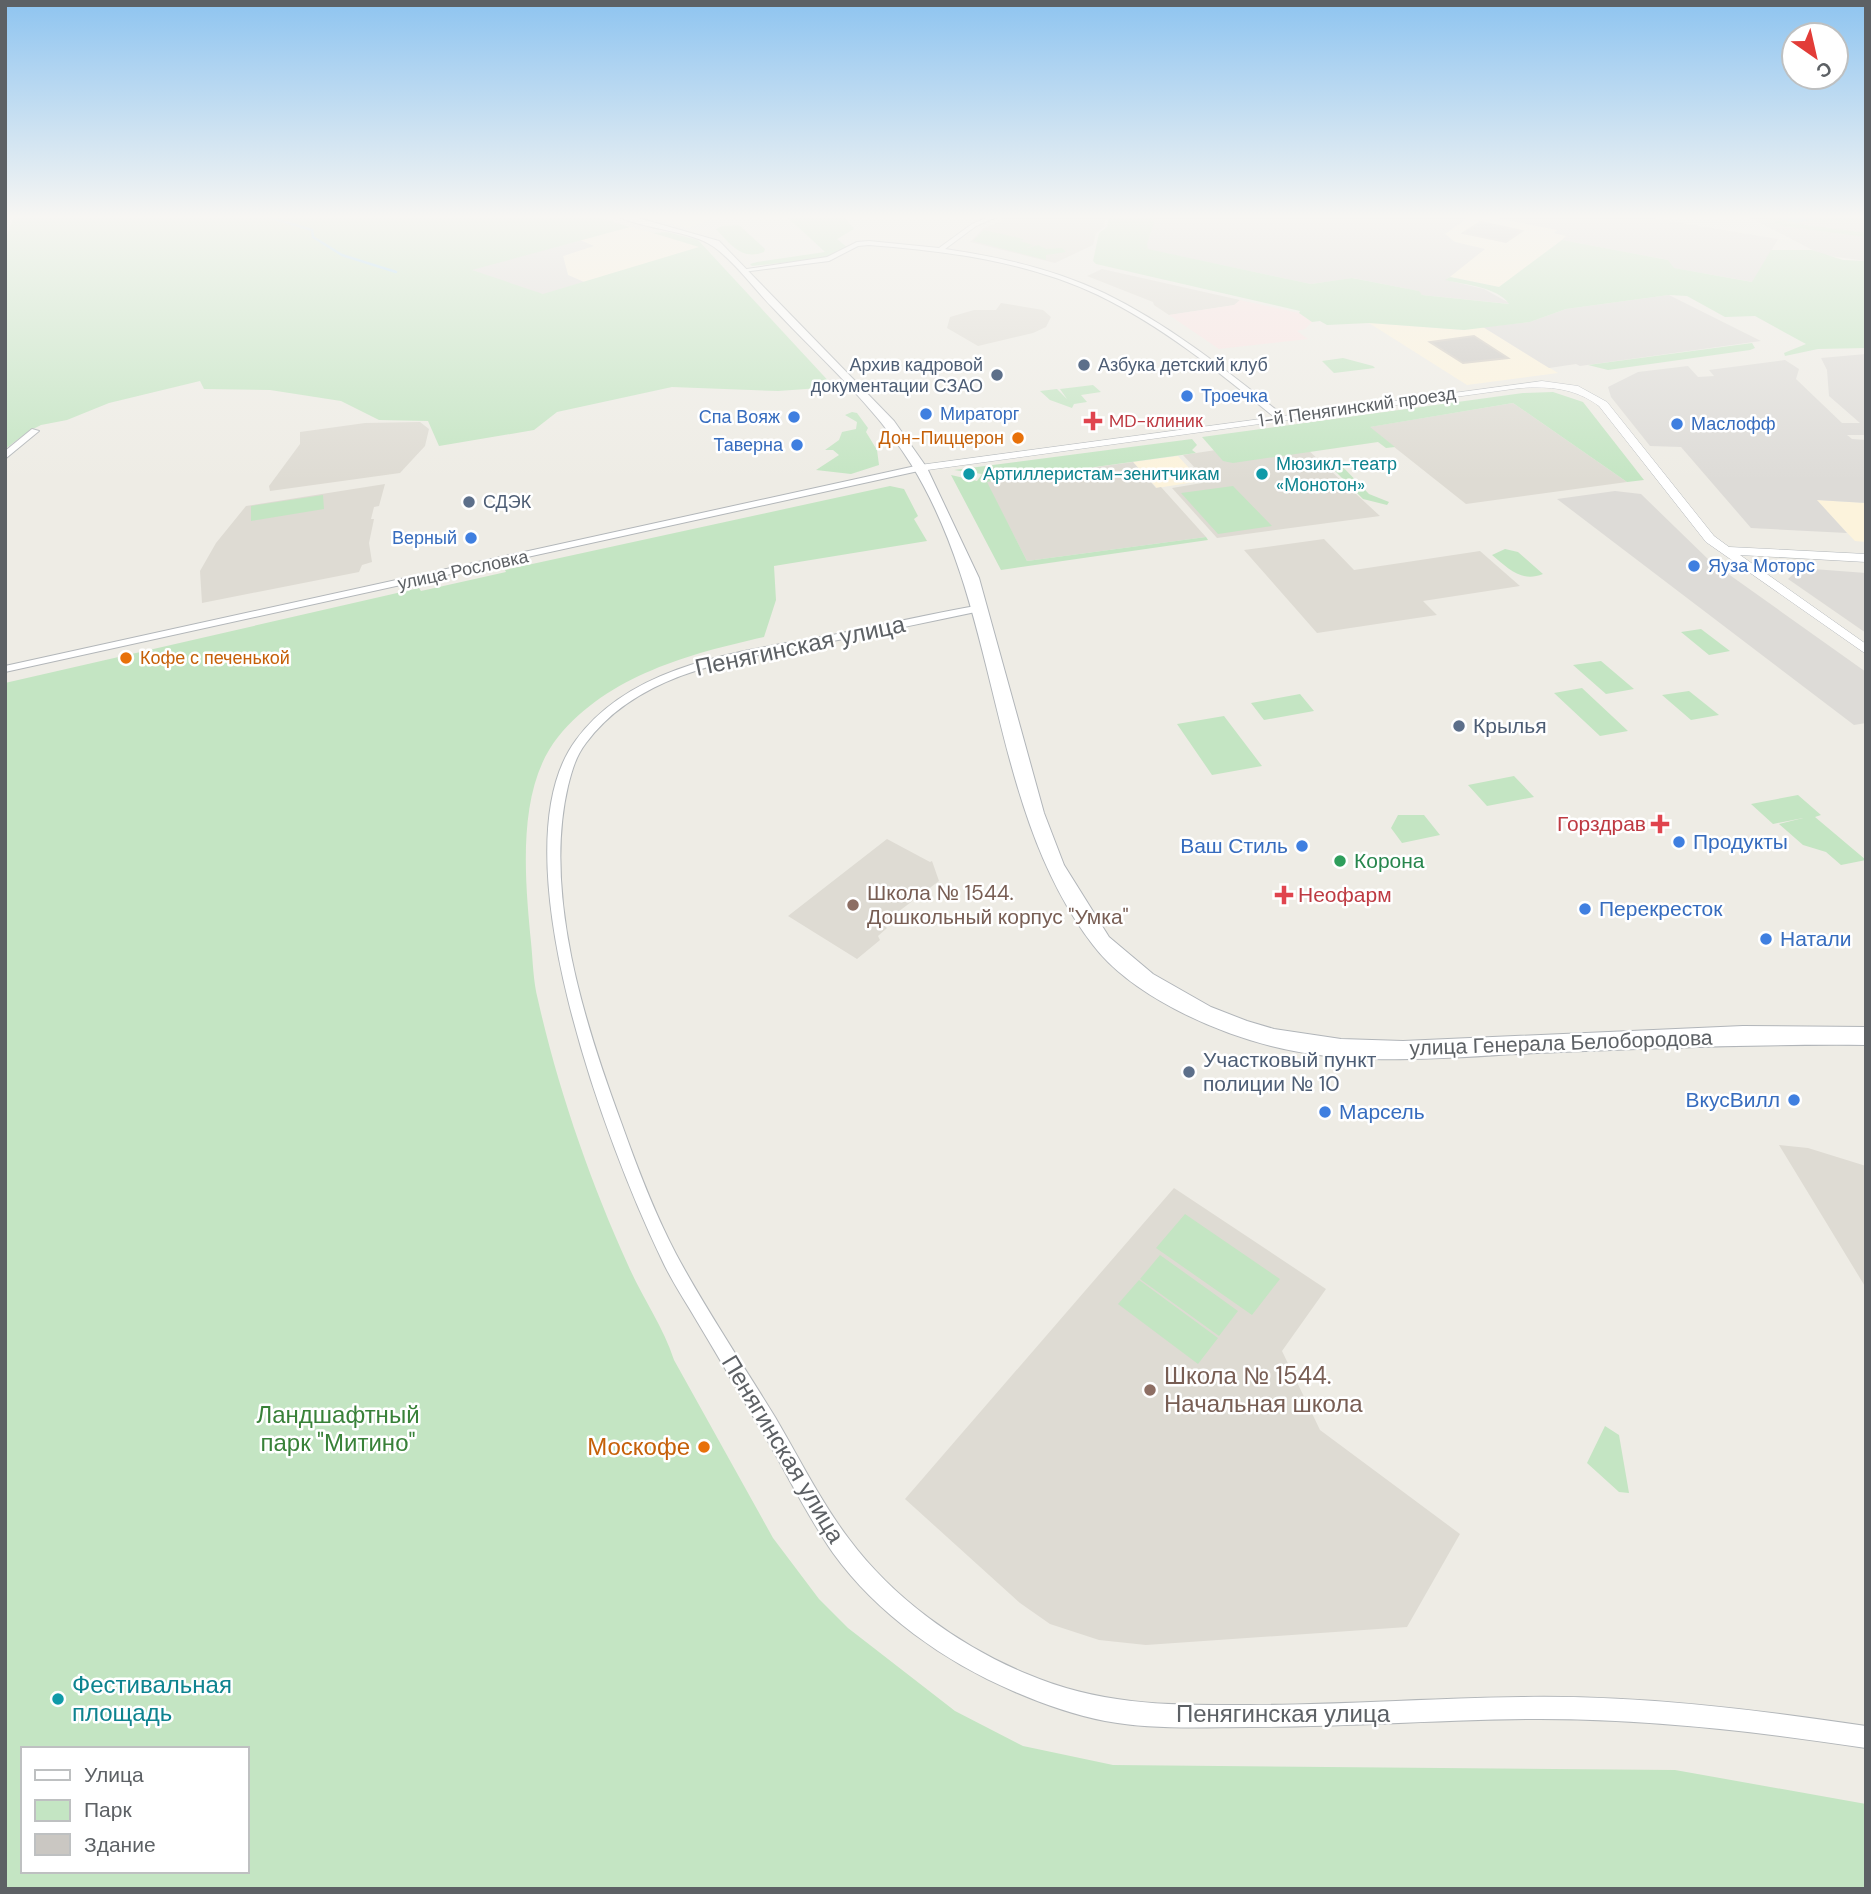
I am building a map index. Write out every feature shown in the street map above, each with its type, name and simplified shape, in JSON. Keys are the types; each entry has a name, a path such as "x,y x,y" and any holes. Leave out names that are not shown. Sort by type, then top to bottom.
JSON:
{"main road":[{"name":"улица Генерала Белобородова","path":"776,304 877,408 920,468 962,552 981,608 1035,813 1049,853 1068,892 1102,942 1145,980 1203,1013 1274,1038 1340,1048 1694,1037 1866,1036"}],"street":[{"path":"1122,304 1193,351 1281,418"},
{"name":"1-й Пенягинский проезд","path":"920,468 1520,385 1574,388 1603,404 1699,528 1723,550 1866,650"},
{"path":"5,456 36,431"},
{"name":"улица Рословка","path":"5,669 920,468"},
{"path":"1723,550 1866,558"},
{"path":"1763,577 1765,561 1770,556 1788,552"},
{"name":"Пенягинская улица","path":"981,608 732,657 656,683 614,710 578,745 568,762 554,813 556,880 575,1003 603,1097 647,1212 677,1272 840,1545 866,1577 912,1620 963,1656 1025,1687 1093,1707 1194,1716 1342,1716 1540,1708 1605,1710 1755,1720 1866,1737"}],"shaded area":[{"path":"1000,304 1009,304 1043,310 1051,317 1046,327 1033,333 978,346 947,328 950,317 974,310 996,310"},
{"path":"1154,304 1236,304 1169,315"},
{"path":"1260,304 1299,313 1312,322 1305,329 1297,331 1308,339 1219,349 1169,315 1234,305"},
{"path":"1600,304 1688,304 1761,341 1549,368 1483,327 1530,322 1566,309"},
{"path":"1369,323 1464,330 1483,327 1558,373 1467,385"},
{"path":"1866,354 1866,435 1847,435 1852,439 1866,440 1866,503 1817,500 1847,533 1751,528 1681,447 1650,446 1611,397 1608,387 1638,372 1688,366 1698,377 1714,376 1709,370 1785,360 1799,369 1796,379 1842,423 1860,423 1829,396 1827,370 1821,358"},
{"path":"1513,403 1627,482 1466,504 1369,427"},
{"path":"420,422 429,429 425,446 400,473 270,491 269,486 300,444 300,432 365,423"},
{"path":"1295,438 1380,516 1217,538 1172,488 1208,482 1183,455"},
{"path":"1178,456 1201,481 1157,488 1133,462"},
{"path":"1133,462 1156,488 1161,487 1206,537 1027,561 986,482"},
{"path":"385,484 379,506 374,507 371,519 374,519 369,543 372,562 362,565 359,572 202,603 200,571 216,543 246,506"},
{"path":"1615,491 1641,494 1710,561 1866,672 1866,723 1854,725 1557,499"},
{"path":"1816,500 1866,503 1866,542 1855,541"},
{"path":"1324,539 1354,570 1480,551 1520,586 1423,601 1437,615 1317,633 1244,550"},
{"path":"1800,568 1866,573 1866,633 1788,579"},
{"name":"Школа № 1544. Дошкольный корпус \"Умка\"","path":"887,839 932,861 939,881 882,924 887,928 878,936 880,940 857,959 788,916"},
{"path":"1779,1145 1808,1148 1866,1166 1866,1288"},
{"name":"Школа № 1544. Начальная школа","path":"1174,1188 1326,1289 1282,1351 1320,1430 1460,1534 1407,1627 1146,1645 1099,1640 1050,1624 1020,1603 905,1499"}],"green space":[{"path":"5,304 758,304 834,387 778,391 672,387 557,412 534,430 439,446 428,421 379,420 341,401 270,390 204,389 200,381 109,403 67,420 41,425 5,449"},
{"path":"1271,304 1600,304 1566,309 1530,322 1464,330 1369,323 1327,325 1320,321 1312,322 1299,313 1300,311"},
{"path":"1702,304 1866,304 1866,348 1818,349 1785,356 1784,353 1806,344 1755,316 1725,317"},
{"path":"1752,343 1755,348 1750,350 1608,370 1588,365"},
{"path":"1343,358 1375,368 1334,373 1322,361"},
{"path":"1093,385 1101,392 1081,395 1087,402 1074,404 1072,408 1050,400 1040,391 1057,389 1067,399 1060,389"},
{"path":"1553,392 1583,402 1644,480 1627,482 1513,403 1370,427 1395,447 1386,448 1378,442 1233,463 1223,461 1202,437 1523,393"},
{"path":"857,413 868,428 866,432 877,450 879,465 851,474 816,470 839,455 833,450 825,450 839,440 842,432 856,429 857,422 845,415"},
{"path":"1192,439 1197,445 1192,450 1196,453 987,482 1027,561 1206,537 1208,540 1001,570 951,475 977,481 982,474 954,470"},
{"path":"1337,461 1369,494 1389,502 1387,505 1363,499 1327,463"},
{"name":"Ландшафтный парк \"Митино\"","path":"890,486 904,489 918,516 914,519 927,541 774,566 776,600 764,637 707,651 652,670 601,698 578,716 558,737 535,782 526,836 527,891 536,993 565,1101 601,1201 628,1265 674,1360 773,1538 819,1599 848,1628 955,1711 1023,1746 1113,1765 1675,1770 1866,1804 1866,1889 5,1889 5,683 419,588 421,591 506,572 505,570"},
{"path":"1233,486 1272,526 1218,534 1181,493"},
{"path":"323,495 324,509 251,521 251,506"},
{"path":"1505,549 1518,552 1543,574 1528,577 1509,569 1492,555"},
{"path":"1701,629 1730,651 1709,655 1681,632"},
{"path":"1601,661 1634,689 1606,694 1573,665"},
{"path":"1582,688 1628,731 1600,736 1554,693"},
{"path":"1689,691 1719,715 1691,720 1662,695"},
{"path":"1300,694 1314,711 1264,720 1251,703"},
{"path":"1224,716 1262,766 1212,775 1177,724"},
{"path":"1514,776 1534,797 1487,806 1468,785"},
{"path":"1798,795 1821,815 1815,817 1866,860 1841,865 1826,852 1803,845 1779,824 1803,818 1773,824 1751,804"},
{"path":"1398,815 1424,815 1440,835 1402,843 1391,828"},
{"path":"1185,1214 1280,1279 1252,1315 1156,1248"},
{"path":"1160,1255 1238,1311 1219,1336 1140,1279"},
{"path":"1139,1280 1218,1338 1198,1364 1118,1304"},
{"path":"1605,1426 1619,1435 1629,1493 1619,1492 1587,1463"}],"building":[{"path":"1474,336 1508,358 1463,363 1430,342"}],"place":[{"name":"Азбука детский клуб","path":"1084,365"},
{"name":"Архив кадровой документации СЗАО","path":"997,375"},
{"name":"Троечка","path":"1187,396"},
{"name":"Мираторг","path":"926,414"},
{"name":"Спа Вояж","path":"794,417"},
{"name":"MD-клиник","path":"1093,421"},
{"name":"Маслофф","path":"1677,424"},
{"name":"Дон-Пиццерон","path":"1018,438"},
{"name":"Таверна","path":"797,445"},
{"name":"Артиллеристам-зенитчикам","path":"969,474"},
{"name":"Мюзикл-театр «Монотон»","path":"1262,474"},
{"name":"СДЭК","path":"469,502"},
{"name":"Верный","path":"471,538"},
{"name":"Яуза Моторс","path":"1694,566"},
{"name":"Кофе с печенькой","path":"126,658"},
{"name":"Крылья","path":"1459,726"},
{"name":"Горздрав","path":"1660,824"},
{"name":"Продукты","path":"1679,842"},
{"name":"Ваш Стиль","path":"1302,846"},
{"name":"Корона","path":"1340,861"},
{"name":"Неофарм","path":"1284,895"},
{"name":"Школа № 1544. Дошкольный корпус \"Умка\"","path":"853,905"},
{"name":"Перекресток","path":"1585,909"},
{"name":"Натали","path":"1766,939"},
{"name":"Участковый пункт полиции № 10","path":"1189,1072"},
{"name":"ВкусВилл","path":"1794,1100"},
{"name":"Марсель","path":"1325,1112"},
{"name":"Школа № 1544. Начальная школа","path":"1150,1390"},
{"name":"Москофе","path":"704,1447"},
{"name":"Фестивальная площадь","path":"58,1699"}]}
